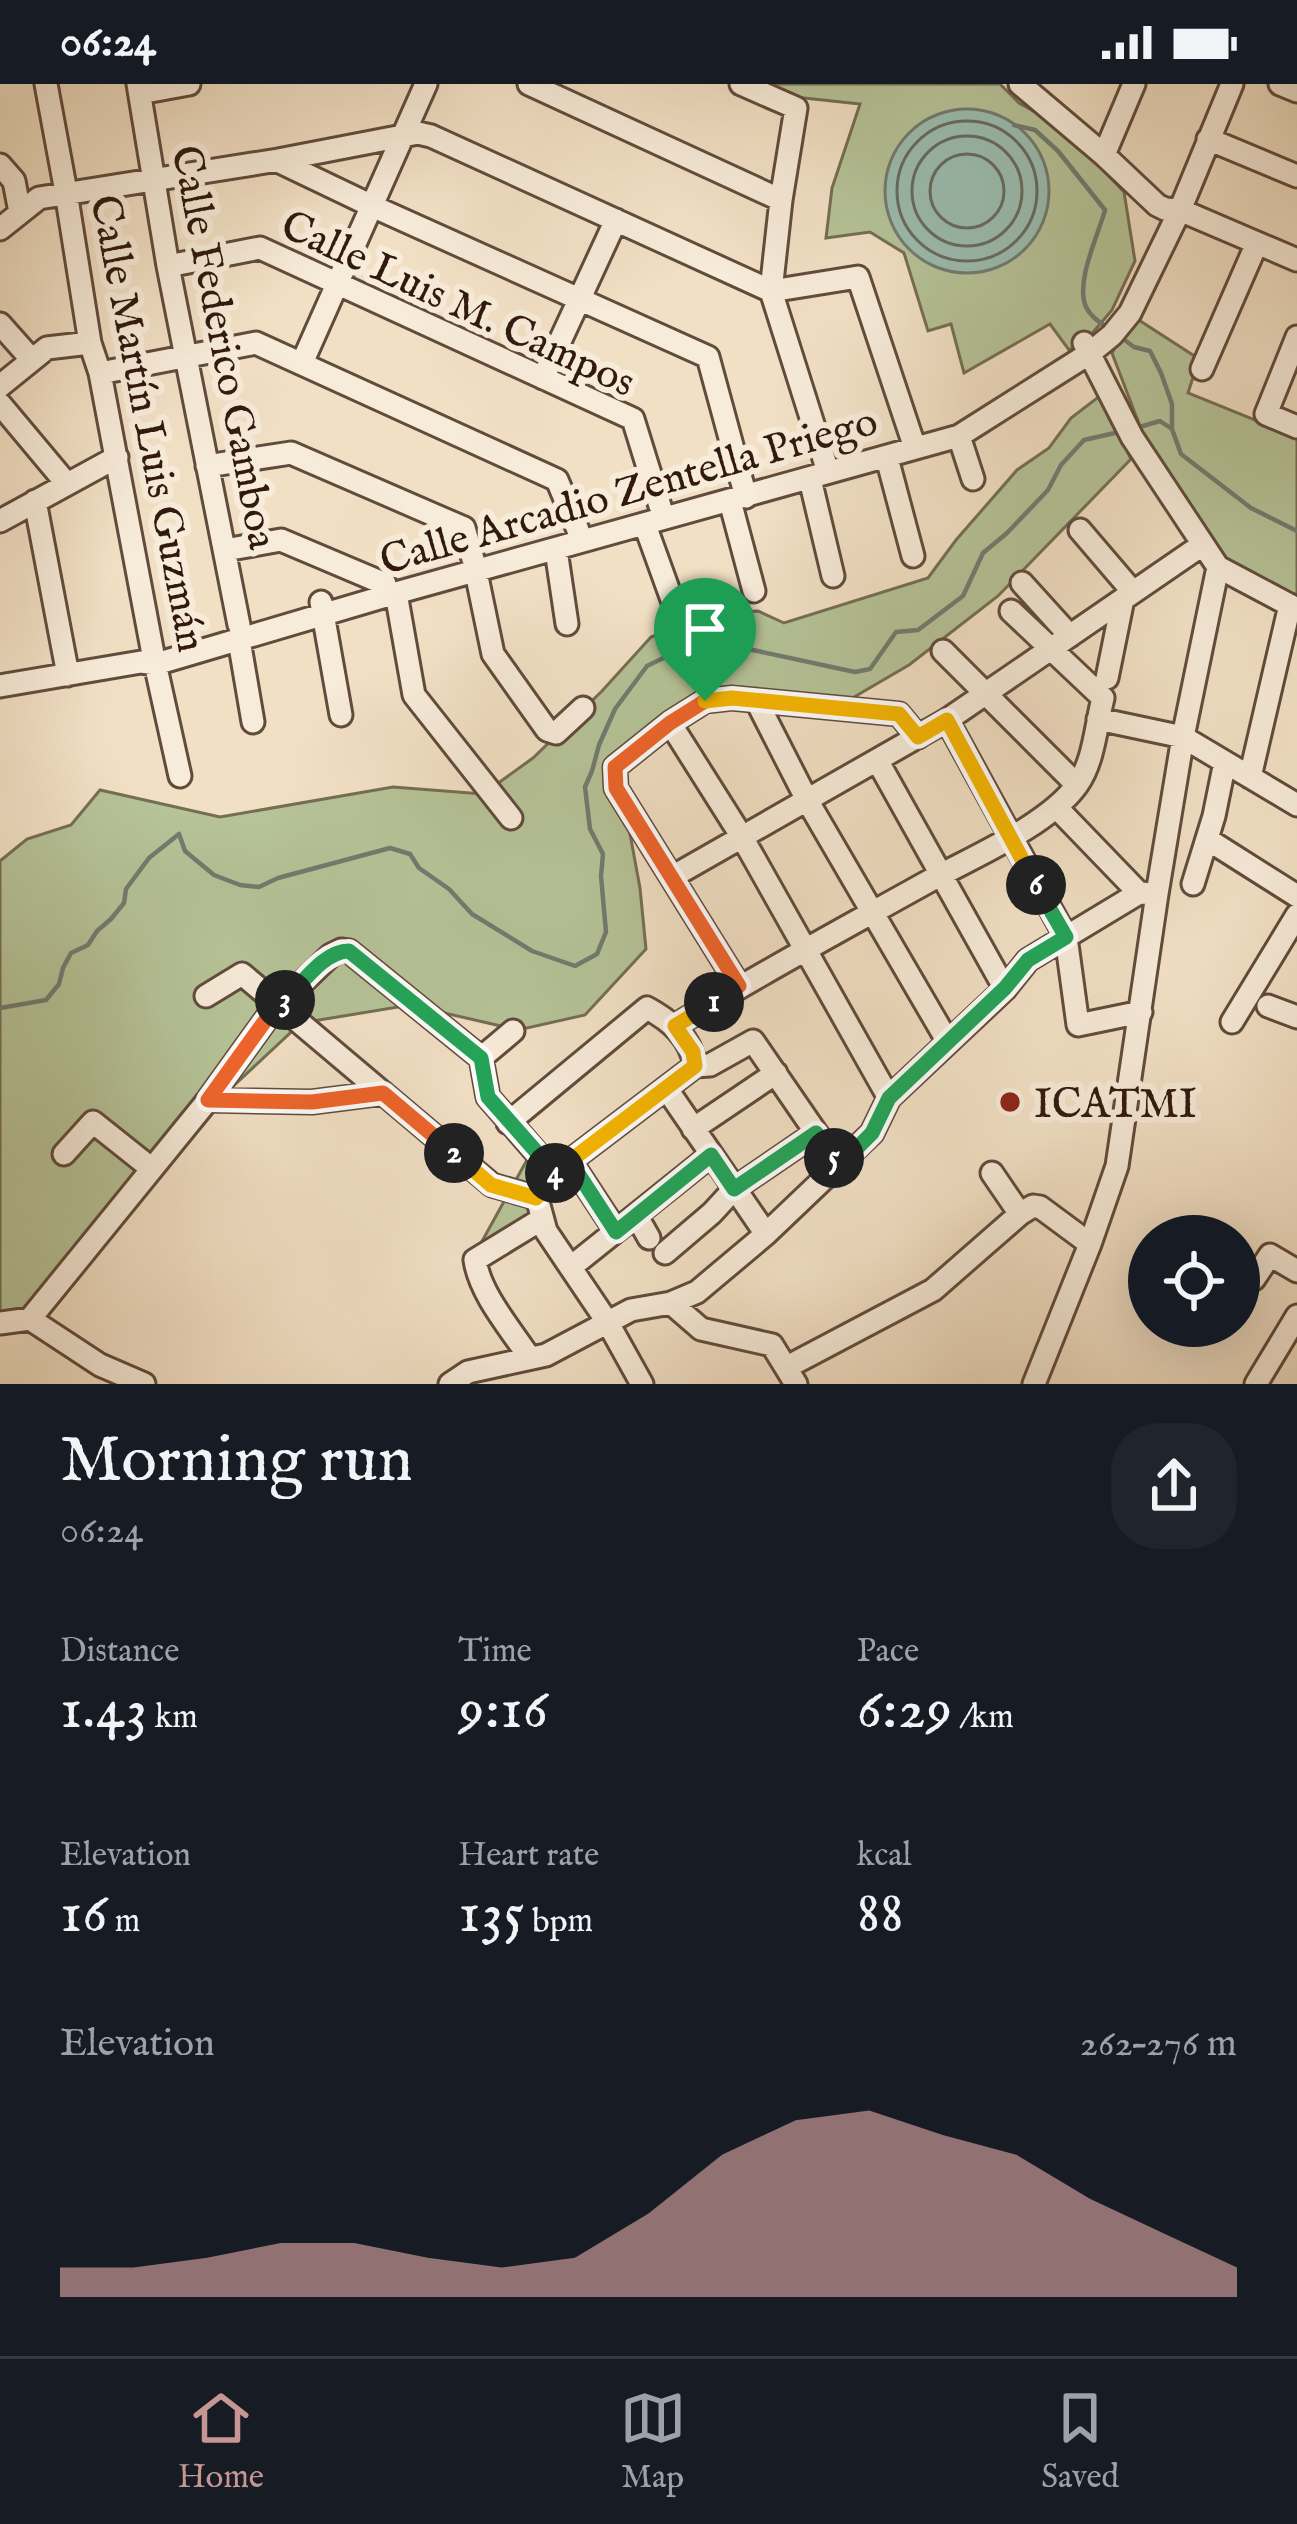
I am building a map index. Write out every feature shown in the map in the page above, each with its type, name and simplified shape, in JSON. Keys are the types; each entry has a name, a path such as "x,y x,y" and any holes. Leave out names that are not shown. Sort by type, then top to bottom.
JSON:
{"street":[{"name":"Calle Martín Luis Guzmán","path":"46,84 150,660 180,776"},
{"path":"139,88 189,84"},
{"path":"302,363 426,84"},
{"path":"529,84 781,200"},
{"path":"741,84 796,108 771,291 818,470 833,576"},
{"path":"1020,84 1042,92 1157,206 1297,260"},
{"path":"1105,155 1134,84"},
{"path":"1172,210 1216,84"},
{"path":"1232,84 1125,310 1097,340 1105,384 1132,437 1218,567 1293,607 1250,777"},
{"path":"1280,84 1297,92"},
{"name":"Calle Federico Gamboa","path":"139,88 253,722"},
{"path":"0,229 39,198 66,192 418,134 431,136 771,291 859,277 912,439"},
{"path":"1208,139 1297,176"},
{"path":"278,160 708,357 739,494 754,591"},
{"path":"0,165 14,181 20,212"},
{"path":"544,378 616,220"},
{"path":"1202,369 1257,243"},
{"name":"Calle Luis M. Campos","path":"168,266 260,248 633,419 660,506"},
{"path":"0,324 32,359"},
{"name":"Calle Arcadio Zentella Priego","path":"0,686 150,660 390,588 645,525 976,414 1097,340"},
{"name":"Calle Arcadio Zentella Priego","path":"818,470 887,458 959,436 1097,340"},
{"path":"1296,340 1266,414 1297,427"},
{"path":"0,386 47,348 90,343"},
{"path":"100,373 256,344 557,480 578,530"},
{"path":"0,404 67,484"},
{"path":"959,436 973,479"},
{"path":"207,466 291,453 464,529 493,654 551,734 583,708"},
{"path":"0,521 117,457"},
{"path":"887,458 913,556"},
{"name":"Calle Arcadio Zentella Priego","path":"474,566 660,506 739,494"},
{"path":"35,501 68,675"},
{"path":"645,525 675,608"},
{"path":"675,1026 1009,837 1057,808 1077,785 1085,771 1128,596 1080,530"},
{"path":"225,550 281,540 390,588 414,695 511,818"},
{"path":"672,877 947,720 1202,545"},
{"path":"556,550 568,624"},
{"path":"1034,1384 1117,1166 1141,1012 1148,894 1218,567"},
{"path":"1022,583 1070,636"},
{"path":"322,609 341,715"},
{"path":"1010,611 1103,698 1183,737 1297,805"},
{"path":"943,651 1077,785"},
{"path":"739,986 616,788 615,767 705,701 732,698 899,714 918,737"},
{"path":"756,700 807,800 948,1042"},
{"path":"947,720 1066,937 1078,1025 1141,1012"},
{"path":"670,723 742,837 889,1098"},
{"path":"877,760 1005,988"},
{"path":"1193,884 1226,762"},
{"path":"1057,808 1148,894"},
{"path":"1207,839 1297,896"},
{"path":"450,1384 467,1372 546,1355 631,1310 697,1292 872,1133 889,1098 1005,988 1028,960 1148,894"},
{"path":"1232,1022 1258,1001 1297,915"},
{"path":"0,1323 30,1318 208,1100 270,1014 341,950 349,951 481,1058 488,1097 508,1123 562,1167 616,1232"},
{"path":"206,996 242,974 491,1185 539,1209 546,1231 643,1384"},
{"path":"1258,1001 1297,1017"},
{"path":"508,1123 647,1008 675,1026 693,1052 695,1066"},
{"path":"481,1058 513,1031"},
{"path":"529,1357 487,1292 475,1260 539,1209 562,1167 695,1066 710,1065 753,1041 839,1166"},
{"path":"693,1129 776,1073"},
{"path":"666,1088 766,1234"},
{"path":"208,1100 312,1102 383,1093"},
{"path":"64,1154 93,1122 152,1169"},
{"path":"636,1215 657,1246 712,1213 734,1189 816,1133"},
{"path":"571,1267 711,1155"},
{"path":"992,1173 1020,1214"},
{"path":"670,1303 701,1329 772,1345 792,1375 933,1290 1033,1206 1090,1244"},
{"path":"1260,1271 1270,1255 1297,1271"},
{"path":"1256,1384 1297,1316"},
{"path":"30,1318 100,1365 145,1384"}],"green space":[{"path":"767,84 1000,84 1019,103 1062,127 1124,192 1135,261 1112,310 1089,337 1069,350 1050,324 964,373 951,324 928,331 904,253 870,232 826,238 832,188 860,104 795,97"},
{"path":"1131,315 1199,359 1188,393 1297,437 1297,596 1220,555 1151,455 1112,353"},
{"path":"1101,395 1131,459 998,596 909,665 830,711 706,708 618,769 646,949 585,1015 518,1030 410,1005 301,1023 171,1144 34,1307 0,1312 0,861 27,839 71,825 100,790 220,817 393,787 483,794 533,758 651,637 714,613 758,611 784,623 928,578 1017,470 1049,448 1071,418"},
{"path":"533,1149 553,1173 541,1220 475,1254"}],"water":[{"path":"967,109 998,115 1025,133 1043,160 1049,191 1043,222 1025,249 998,267 967,273 936,267 909,249 891,222 885,191 891,160 909,133 936,115"}],"waterway":[{"path":"1014,125 1035,130 1058,151 1105,210 1085,272 1083,297 1090,313 1108,328"},
{"path":"1122,338 1150,351 1172,404 1172,429 1181,454 1251,508 1297,531"},
{"path":"1136,428 1160,421 1172,429"},
{"path":"0,1008 46,1000 59,984 71,953 88,945 124,903 126,889 149,858 179,834 185,851 214,875 259,887 390,848 410,854 419,868 449,889 472,914 532,951 575,966 597,954 606,932 603,854 590,829 585,787 615,709 647,666 702,639 855,672 870,669 896,632 918,630 963,596 983,553 1048,490 1061,465 1084,440 1119,432"}],"place":[{"name":"ICATMI","path":"1010,1102"}],"route":[{"path":"705,701 615,767 616,788 739,986 675,1026 693,1052 695,1066 570,1161 536,1198 491,1185 383,1093 312,1102 208,1100 270,1014 341,950 349,951 481,1058 488,1097 508,1123 555,1174 570,1161 616,1232 711,1155 734,1189 816,1133 839,1166 872,1133 889,1098 1005,988 1028,960 1066,937 947,720 918,737 899,714 732,698 705,701"}]}
